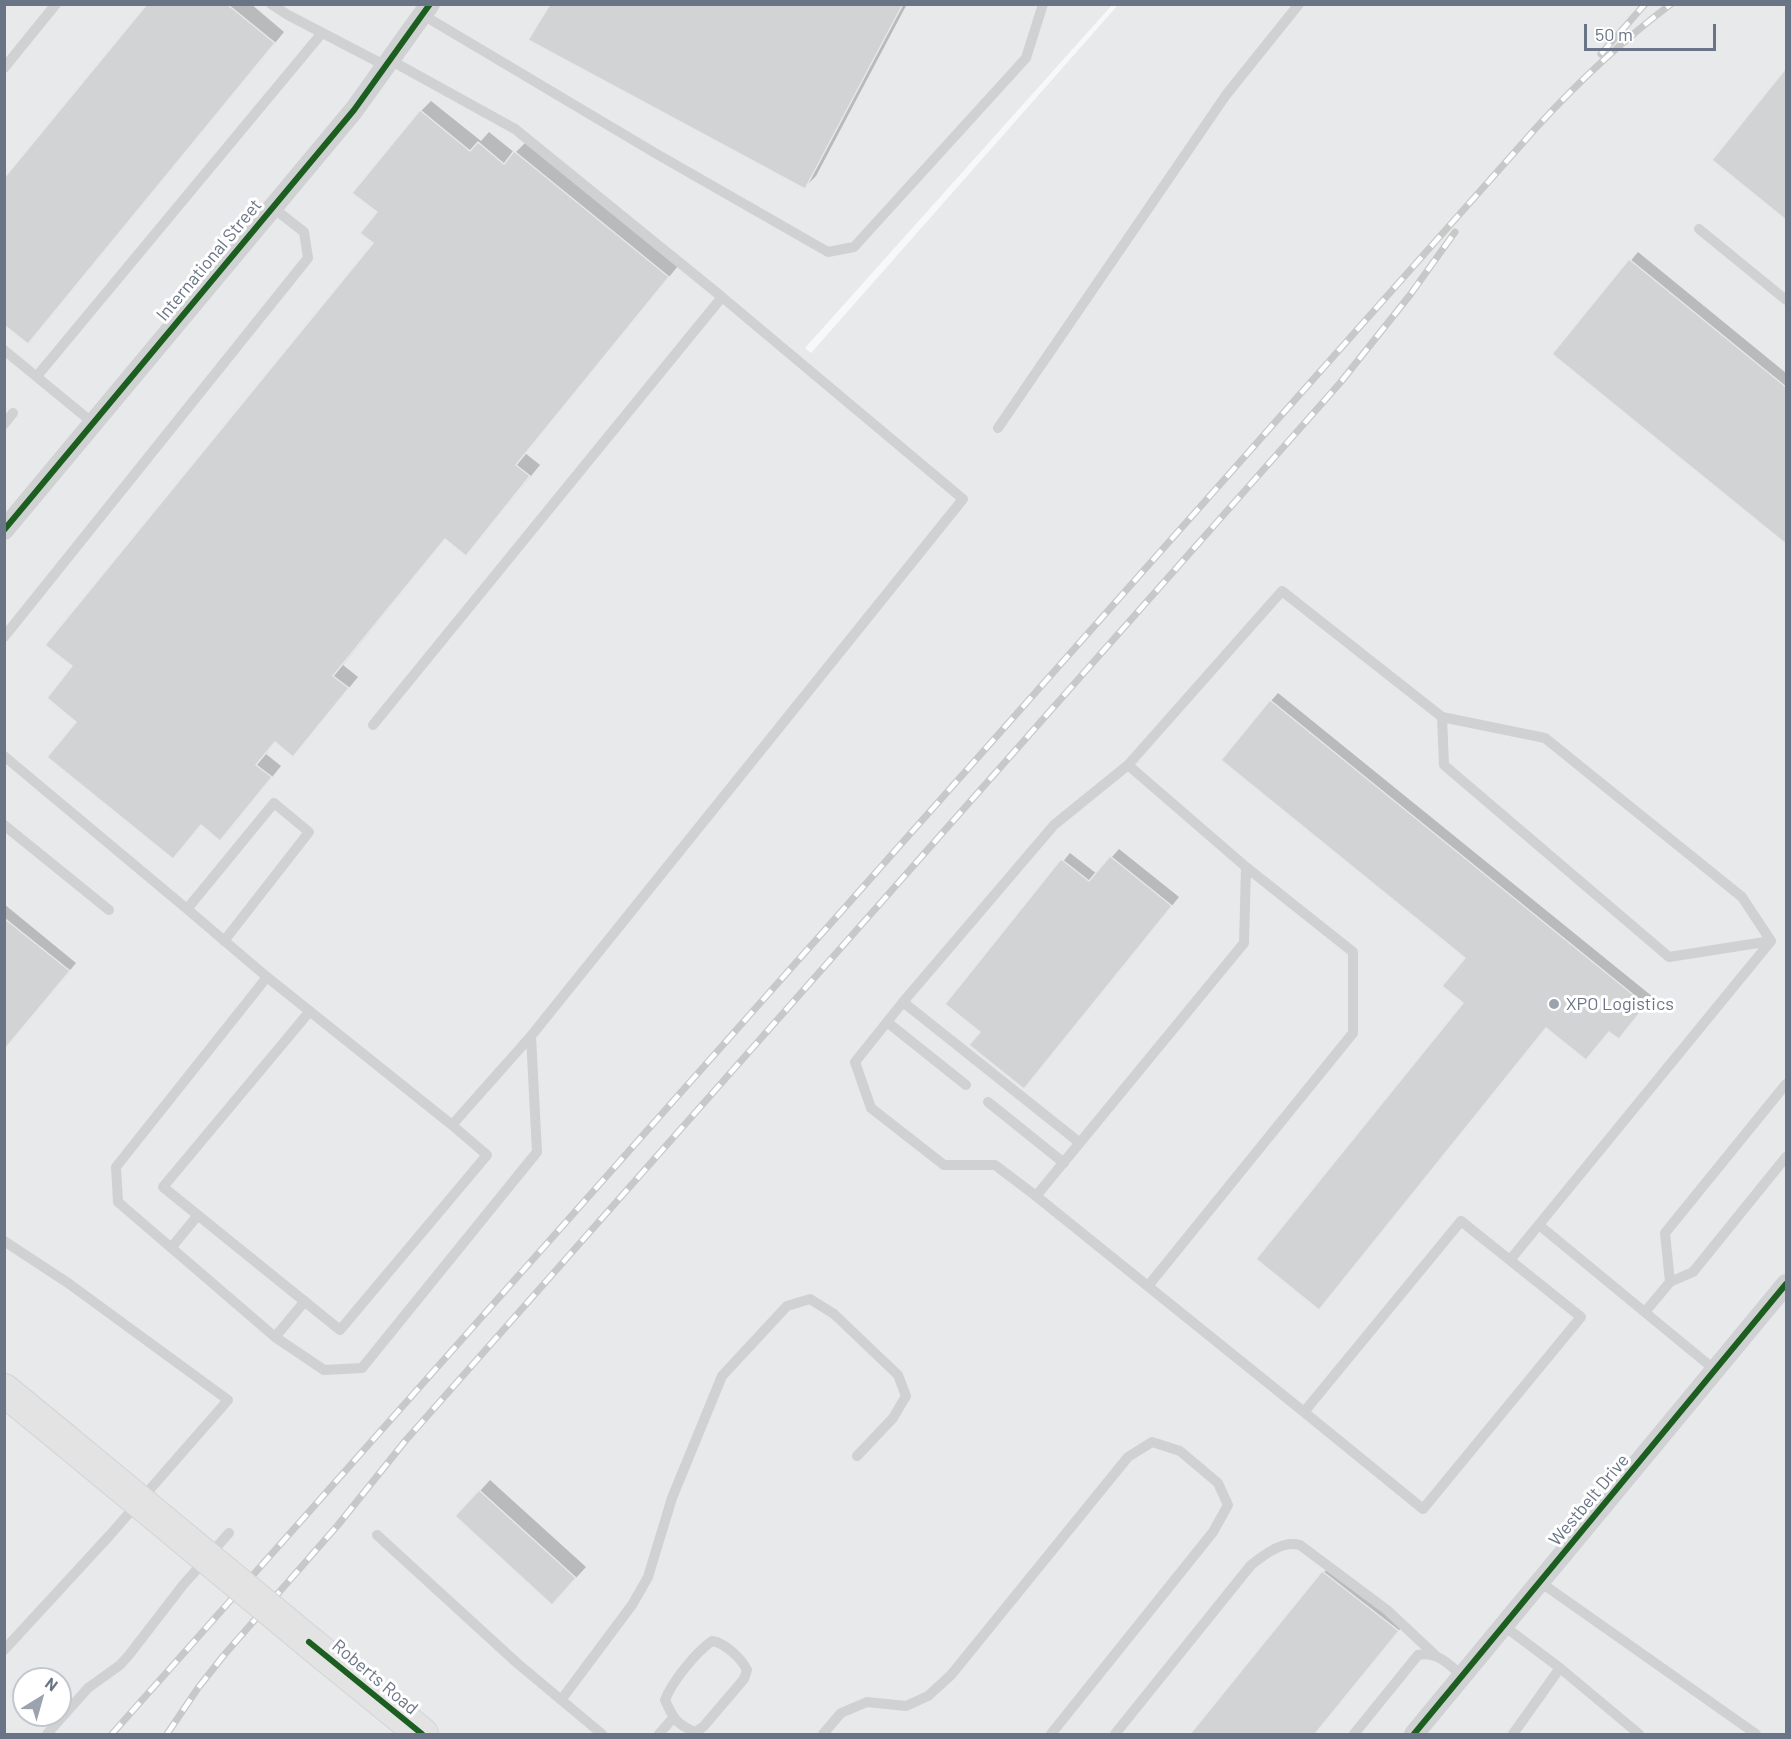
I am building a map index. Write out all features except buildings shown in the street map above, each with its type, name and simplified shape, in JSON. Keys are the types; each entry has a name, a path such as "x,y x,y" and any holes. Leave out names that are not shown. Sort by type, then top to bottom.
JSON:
{"main road":[{"name":"Roberts Road","path":"4,1390 422,1734"}],"street":[{"name":"International Street","path":"7,522 93,423 354,110 427,10"},
{"name":"Westbelt Drive","path":"1414,1734 1786,1284"}],"lane":[{"path":"4,68 56,4"},
{"path":"271,4 322,33 388,63 515,129 722,297 963,499 531,1036 452,1125"},
{"path":"427,10 655,153 828,252 854,247 1026,58 1043,4"},
{"path":"998,428 1226,95 1299,4"},
{"path":"37,376 322,33"},
{"path":"4,637 308,258 304,232 272,207"},
{"path":"1699,229 1786,300"},
{"path":"373,725 722,297"},
{"path":"4,350 93,423"},
{"path":"4,424 13,413"},
{"path":"1304,1412 1461,1221 1581,1317 1423,1509 995,1165 944,1165 871,1107 855,1062 903,1002 1054,825 1128,765 1282,591 1442,717 1545,738 1742,897 1771,941"},
{"path":"1442,717 1444,765 1669,957 1771,941"},
{"path":"4,756 267,977 310,1011 452,1125 487,1155 340,1330 163,1186 310,1011"},
{"path":"1128,765 1246,867 1353,952 1353,1034 1148,1286"},
{"path":"187,909 274,803 309,832 224,941"},
{"path":"4,825 109,910"},
{"path":"1036,1196 1244,943 1246,867"},
{"path":"1510,1260 1771,941"},
{"path":"267,977 116,1167 118,1202 275,1337 324,1370 362,1368 537,1152 531,1036"},
{"path":"903,1002 1080,1143"},
{"path":"887,1022 966,1085"},
{"path":"1670,1282 1665,1233 1786,1084"},
{"path":"988,1102 1064,1163"},
{"path":"1645,1312 1670,1282 1693,1272 1786,1157"},
{"path":"171,1248 198,1215"},
{"path":"1539,1226 1715,1370"},
{"path":"4,1241 68,1283 228,1400 110,1535 4,1650"},
{"path":"561,1700 632,1605 648,1577 672,1498 722,1376 787,1306 810,1299 834,1314 898,1375 906,1396 893,1418 857,1456"},
{"path":"275,1337 304,1301"},
{"path":"823,1734 841,1713 867,1702 906,1706 928,1696 951,1675 1128,1457 1152,1442 1180,1451 1218,1483 1228,1505 1214,1532 1051,1734"},
{"path":"47,1734 88,1688 120,1665 183,1585 230,1533"},
{"path":"377,1535 517,1663 602,1734"},
{"path":"1115,1734 1251,1565 1268,1553 1293,1543 1300,1545 1386,1610 1462,1676"},
{"path":"1540,1582 1756,1734"},
{"path":"1504,1626 1560,1668 1639,1734"},
{"path":"712,1641 719,1643 743,1663 747,1670 744,1678 703,1727 695,1732 673,1718 665,1700 669,1690 704,1647 712,1641"},
{"path":"1354,1734 1418,1655 1435,1654"},
{"path":"1513,1734 1560,1668"},
{"path":"659,1734 673,1718"}],"shaded area":[{"path":"5,5 1112,5 805,348 811,353 1118,5 1786,5 1786,1734 5,1734"}],"railway":[{"path":"1601,54 1645,4"},
{"path":"112,1734 1536,128 1600,63 1671,4"},
{"path":"167,1734 224,1655 338,1525 406,1440 1340,383 1410,295 1455,232"}],"cycle path":[{"path":"4,530 354,110 430,4"},
{"path":"1414,1734 1786,1284"},
{"path":"309,1642 422,1734"}],"place":[{"name":"XPO Logistics","path":"1554,1004"}]}
